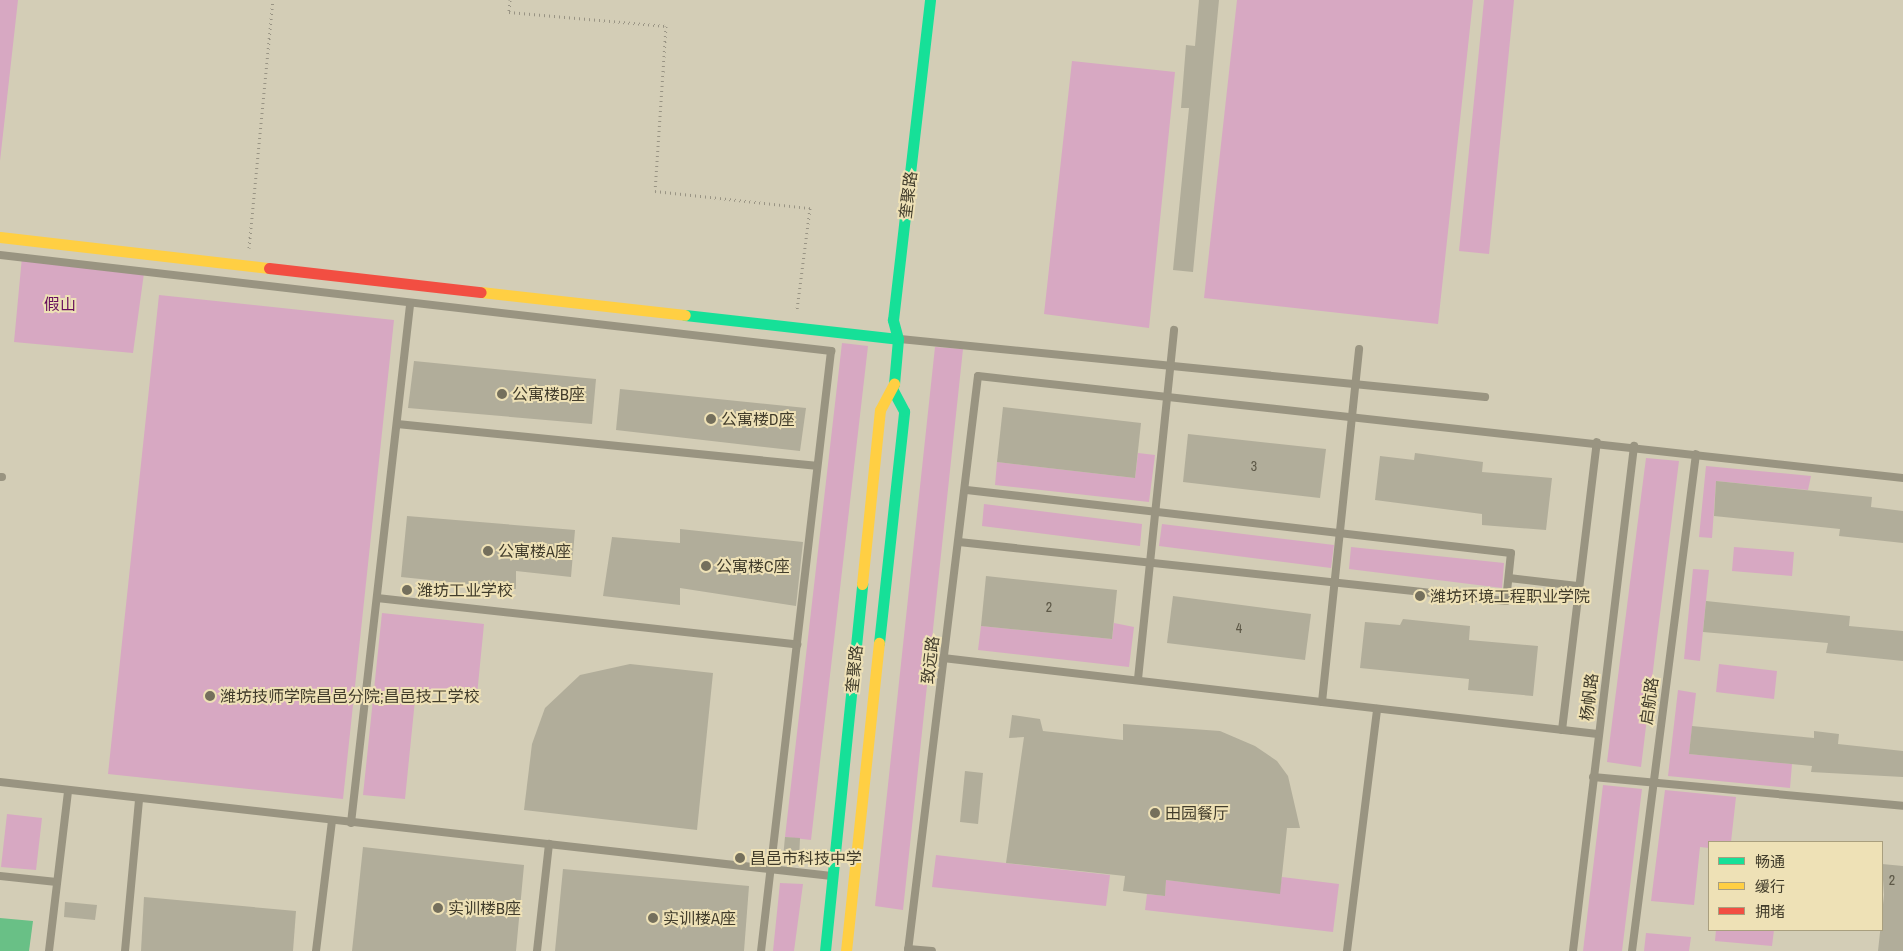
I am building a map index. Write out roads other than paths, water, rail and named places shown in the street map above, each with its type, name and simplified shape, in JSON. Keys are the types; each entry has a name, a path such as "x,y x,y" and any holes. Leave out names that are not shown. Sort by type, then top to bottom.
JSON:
{"street":[{"name":"奎聚路","path":"825,951 880,410 893,390 898,339 894,320 930,0"},
{"path":"0,237 898,339"},
{"name":"奎聚路","path":"846,951 904,411 893,390"}],"lane":[{"path":"0,256 410,305 831,350 769,868 761,951"},
{"path":"351,823 410,305"},
{"path":"1138,679 1157,515 1174,330"},
{"path":"898,339 1485,397"},
{"path":"1322,702 1337,586 1359,349"},
{"name":"致远路","path":"908,950 967,490 978,376 1169,398"},
{"path":"1169,398 1634,446 1903,478"},
{"path":"397,424 816,466"},
{"path":"1562,730 1597,442"},
{"name":"杨帆路","path":"1573,951 1634,446"},
{"name":"启航路","path":"1632,951 1652,782 1696,454"},
{"path":"959,542 1337,586 1506,601 1511,553 1157,515 967,490"},
{"path":"1509,578 1578,586"},
{"path":"376,598 797,644"},
{"path":"944,658 1138,679 1598,734"},
{"path":"1347,951 1377,709"},
{"path":"1594,777 1903,806"},
{"path":"0,782 834,876"},
{"path":"49,951 68,791"},
{"path":"125,951 139,799"},
{"path":"316,951 332,820"},
{"path":"537,951 549,844"},
{"path":"0,876 57,882"},
{"path":"908,950 932,951"}],"place":[{"name":"公寓楼B座","path":"502,394"},
{"name":"公寓楼D座","path":"711,419"},
{"name":"公寓楼A座","path":"488,551"},
{"name":"公寓楼C座","path":"706,566"},
{"name":"潍坊工业学校","path":"407,590"},
{"name":"潍坊环境工程职业学院","path":"1420,596"},
{"name":"潍坊技师学院昌邑分院;昌邑技工学校","path":"210,696"},
{"name":"田园餐厅","path":"1155,813"},
{"name":"昌邑市科技中学","path":"740,858"},
{"name":"实训楼B座","path":"438,908"},
{"name":"实训楼A座","path":"653,918"}],"park label":[{"name":"假山","path":"60,304"}]}
